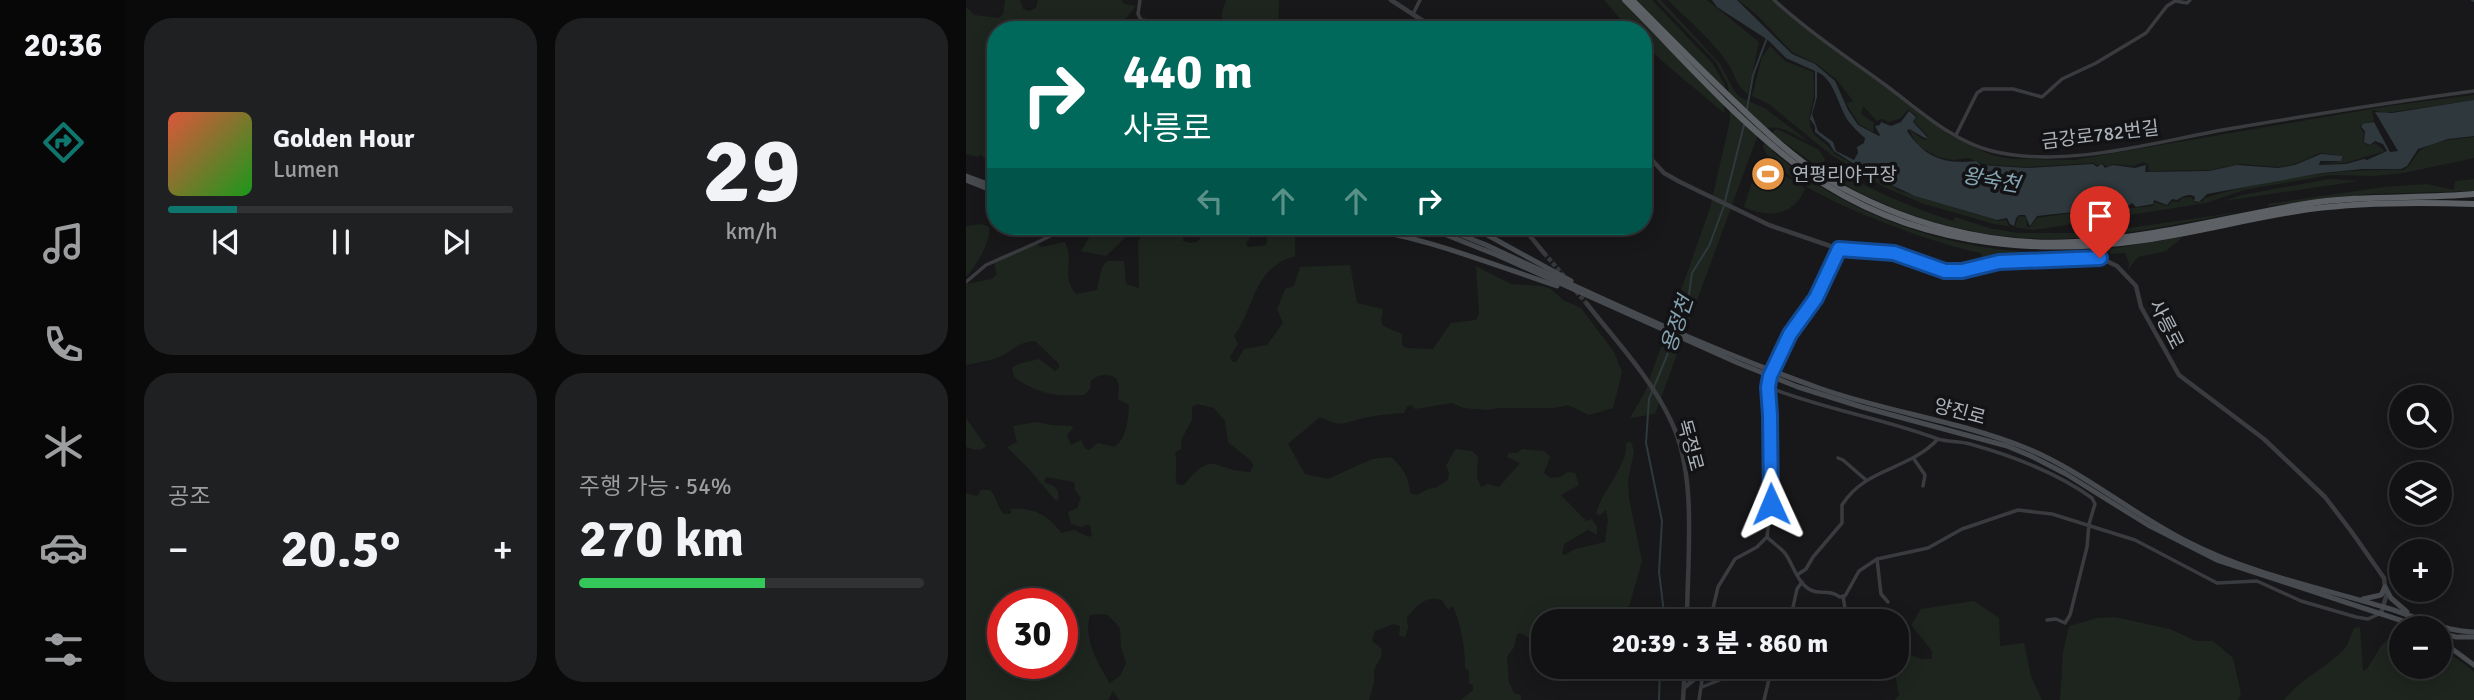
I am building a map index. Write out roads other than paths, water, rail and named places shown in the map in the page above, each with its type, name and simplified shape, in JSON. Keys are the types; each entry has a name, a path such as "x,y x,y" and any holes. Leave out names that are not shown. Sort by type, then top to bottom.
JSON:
{"highway":[{"path":"1625,0 1647,21"},
{"path":"1632,0 1716,88"},
{"path":"1652,26 1812,176 1879,212 1935,232 1980,242 2011,247 2068,248 2120,243 2321,208 2473,201"},
{"path":"1776,145 1826,178 1888,210 1947,229 2007,241 2064,242 2150,234 2306,204 2360,199 2457,196 2473,201"}],"main road":[{"path":"966,178 987,186"},
{"path":"1400,235 1595,300"},
{"path":"1433,244 1440,235"},
{"name":"양진로","path":"1455,235 1595,300 1771,373 1862,407 2007,446 2047,463 2148,525 2217,560 2382,610"},
{"name":"양진로","path":"1458,235 1484,244 1662,327"},
{"path":"1488,235 1592,293"},
{"name":"양진로","path":"1771,373 2025,448 2069,470 2195,546 2241,564 2356,599 2397,616"},
{"path":"2356,599 2375,598 2381,595 2385,587"},
{"path":"2385,587 2391,598 2409,616"},
{"name":"양진로","path":"2452,631 2474,635"},
{"name":"양진로","path":"2452,636 2474,635"},
{"path":"2452,649 2474,665"}],"street":[{"path":"1140,0 1138,14 1141,20 1150,21"},
{"path":"1391,0 1422,21"},
{"path":"1412,15 1420,0"},
{"name":"금강로782번길","path":"1774,0 1819,36 1956,135 1990,150 2043,158 2067,157 2474,90"},
{"path":"1956,135 1977,93 1983,89 2013,89 2042,97 2062,79 2113,54 2146,33 2167,6 2175,1 2187,3 2190,0"},
{"name":"사릉로","path":"1652,160 1664,173 1737,210 1769,225 1839,249 1894,253 1945,271 1962,271 1999,262 2100,258 2117,266 2136,286 2141,307 2179,375 2264,439 2325,497 2375,563 2384,578 2385,587"},
{"path":"966,282 986,265 1052,235"},
{"path":"1529,235 1544,253"},
{"path":"1713,609 1718,587 1735,559 1757,547 1767,537 1771,504 1768,387 1771,373 1790,334 1816,298 1839,249"},
{"name":"독정로","path":"1587,304 1642,374 1666,411 1678,436 1687,478 1687,609"},
{"path":"1768,387 1917,430 1938,439 1957,440 1986,448 2061,478 2095,502 2087,547 2068,621 2065,623 2056,619 2047,620"},
{"path":"1797,575 1806,569 1842,523 1842,505 1866,480 1914,459 1938,439"},
{"path":"1838,458 1866,480"},
{"path":"1914,459 1925,475 1923,486"},
{"path":"1843,596 1849,591 1860,570 1877,559 1928,548 1962,529 2018,510 2052,514 2135,540 2217,583 2257,581 2301,601 2356,617 2368,619 2382,610 2386,597 2385,587"},
{"path":"1767,537 1786,554 1790,567 1806,588 1814,592 1832,591 1843,596"},
{"path":"1877,559 1881,594 1888,602"},
{"path":"1793,609 1797,589 1802,582"},
{"path":"1843,596 1845,609"},
{"path":"1683,700 1685,679"},
{"path":"1684,688 1699,679 1702,687 1699,700"},
{"path":"1702,687 1722,679"},
{"path":"1764,700 1769,679"}],"water":[{"name":"왕숙천","path":"1712,0 1737,0 1792,54 1815,64 1835,81 1858,125 1879,136 1875,126 1881,122 1891,126 1901,122 1909,111 1916,117 1913,122 1928,138 1909,129 1907,131 1914,140 1928,153 1955,162 1976,161 1981,165 2027,168 2093,164 2097,167 2102,164 2105,168 2113,165 2135,168 2146,165 2145,172 2209,171 2237,165 2278,168 2295,165 2321,154 2343,156 2341,161 2320,161 2319,165 2346,164 2367,160 2387,151 2383,144 2375,141 2370,145 2364,142 2365,131 2361,127 2363,124 2374,122 2390,152 2398,151 2375,112 2392,113 2474,100 2474,136 2448,139 2418,149 2407,166 2401,169 2322,173 2207,194 2199,202 2188,195 2177,200 2172,199 2167,205 2154,200 2153,204 2136,207 2132,203 2127,207 2131,209 2128,215 2118,206 2112,208 2112,211 2093,211 2087,207 2082,211 2037,216 2030,226 2025,215 2019,215 2014,226 2007,218 1997,220 1915,196 1876,178 1834,151 1829,143 1815,132 1815,126 1810,119 1815,99 1815,71 1786,58 1768,40 1717,7","holes":["1817,72 1832,87 1849,122 1865,138 1864,143 1857,147 1858,153 1854,160 1836,151 1833,142 1818,131 1812,114 1817,97"]}],"waterway":[{"name":"용정천","path":"1747,109 1753,75 1767,38"},
{"name":"용정천","path":"1725,201 1744,125"},
{"name":"용정천","path":"1678,331 1687,309 1692,273 1709,246 1724,206"},
{"name":"용정천","path":"1664,609 1659,572 1662,521 1646,443 1649,399 1675,336"},
{"name":"용정천","path":"1659,700 1660,679"}],"tunnel":[{"path":"1544,253 1564,276"},
{"path":"1576,291 1587,304"}],"place":[{"name":"연평리야구장","path":"1768,174"}]}
